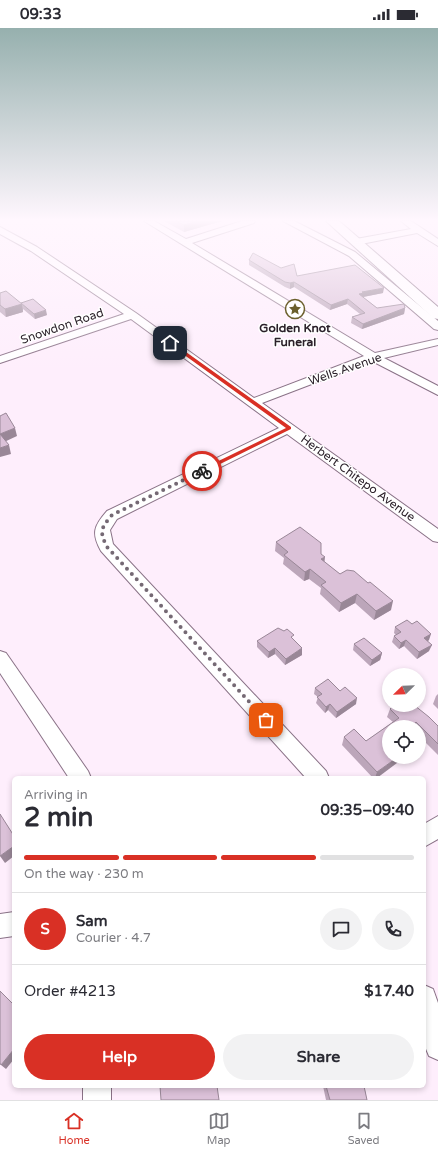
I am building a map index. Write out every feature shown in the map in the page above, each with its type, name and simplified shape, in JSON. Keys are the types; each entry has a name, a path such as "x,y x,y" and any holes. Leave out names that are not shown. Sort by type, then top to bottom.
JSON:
{"highway":[{"path":"395,271 438,315"}],"street":[{"name":"Herbert Chitepo Avenue","path":"67,271 132,315 254,402 438,537"},
{"path":"232,271 373,357 438,391"},
{"path":"372,271 438,328"},
{"name":"Snowdon Road","path":"0,360 132,315"},
{"name":"Wells Avenue","path":"254,402 373,357 438,342"},
{"path":"289,428 112,515 103,526 101,536 107,547 317,776"},
{"path":"0,658 80,776"},
{"path":"426,835 438,827"},
{"path":"0,926 12,924"},
{"path":"426,1005 438,1047"},
{"path":"97,1088 97,1100"}],"building":[{"path":"267,271 296,271 297,276 323,271 363,271 384,288 362,292 364,293 359,294 377,308 404,304 405,308 363,324 352,317 365,313 348,299 331,305 294,282 285,282"},
{"path":"6,291 22,304 5,309 0,305 0,293"},
{"path":"33,299 46,310 34,314 21,303"},
{"path":"6,413 15,428 0,434 0,416"},
{"path":"0,434 9,445 0,448"},
{"path":"300,527 321,543 321,554 325,557 321,559 340,574 347,570 354,571 393,601 376,611 357,594 341,603 321,585 326,582 310,569 305,572 284,555 288,552 276,542"},
{"path":"407,620 412,624 417,621 431,634 424,638 432,645 419,652 406,640 401,643 394,636 401,632 395,627"},
{"path":"278,628 284,631 287,629 294,635 291,637 302,648 286,659 275,648 269,652 257,641"},
{"path":"364,638 382,653 372,660 354,644"},
{"path":"328,679 340,691 345,687 357,698 337,712 330,704 326,707 317,697 322,694 315,688"},
{"path":"393,712 423,712 438,726 438,744 426,732 426,720 396,720 399,718"},
{"path":"354,729 366,741 382,730 382,764 388,764 377,772 344,737"},
{"path":"0,814 12,833 12,847 0,856"},
{"path":"0,991 12,1003 12,1051 1,1065"},
{"path":"160,1088 217,1088 219,1100 161,1100"},
{"path":"327,1088 364,1088 367,1100 330,1100"}],"way so far":[{"path":"202,471 112,515 103,526 101,536 107,547 266,720"}],"place":[{"name":"Golden Knot Funeral","path":"295,309"}],"route":[{"path":"170,343 289,428 202,471"}]}
